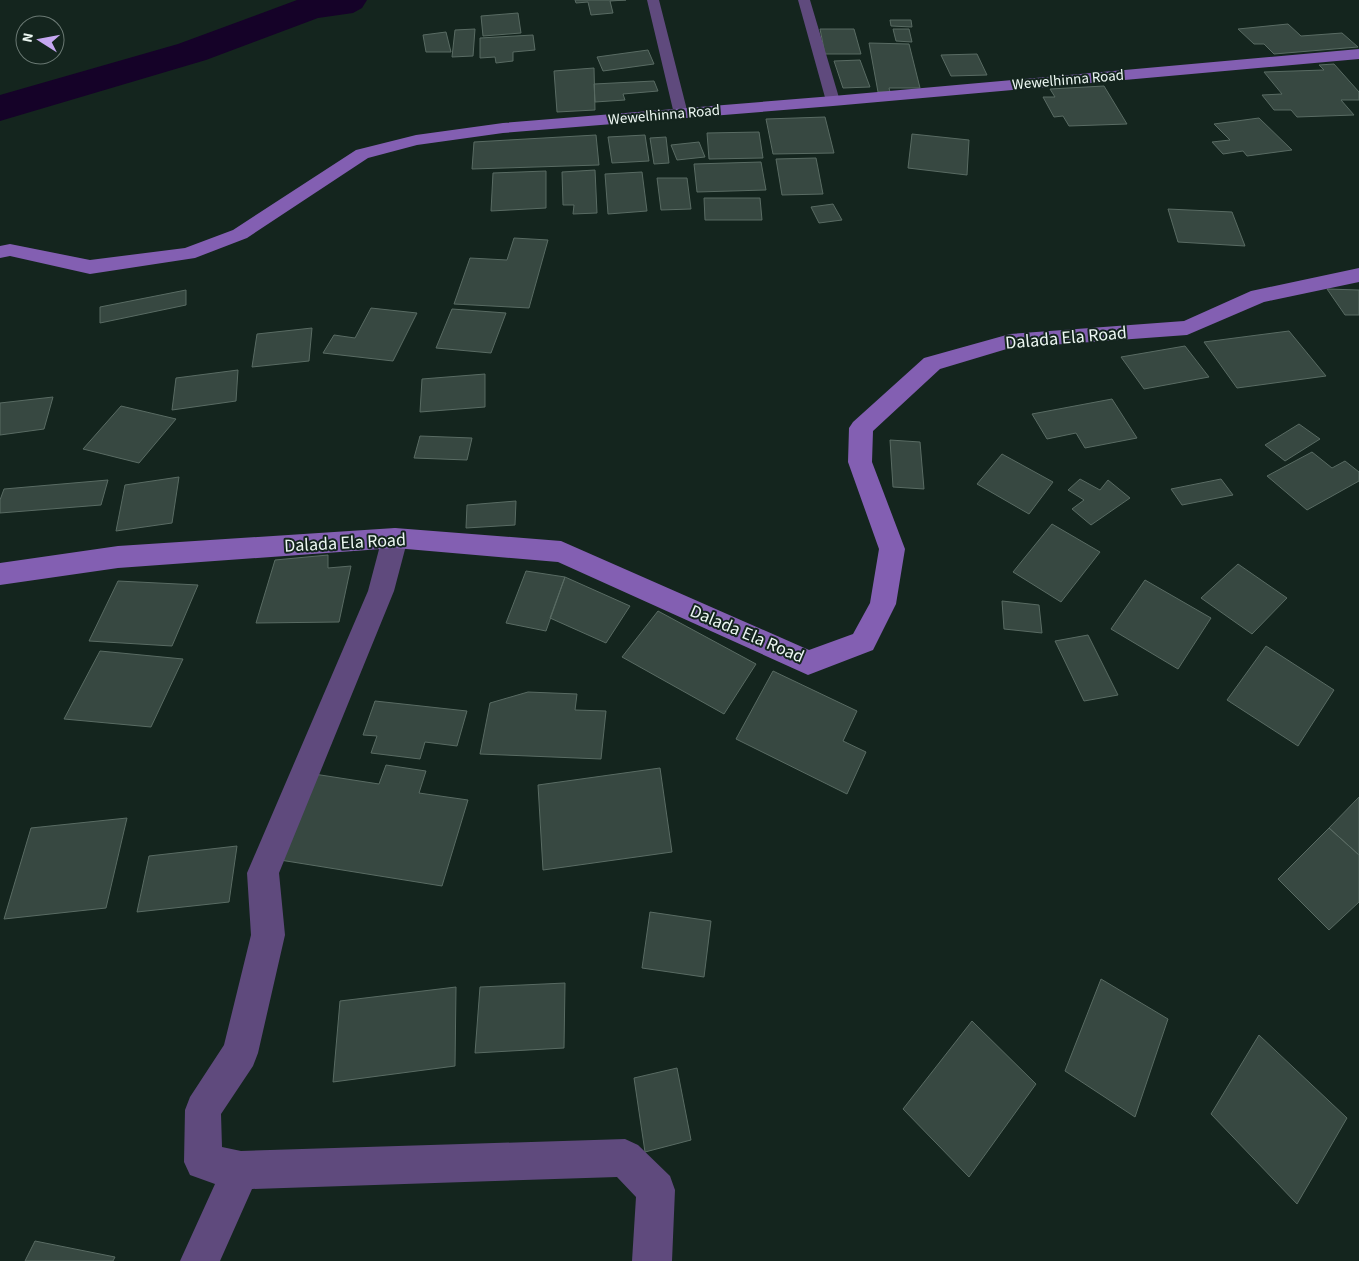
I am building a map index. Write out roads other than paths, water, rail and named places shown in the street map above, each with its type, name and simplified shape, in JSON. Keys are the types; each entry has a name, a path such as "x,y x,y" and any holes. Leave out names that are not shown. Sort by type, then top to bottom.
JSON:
{"street":[{"name":"Wewelhinna Road","path":"0,252 10,250 90,267 188,254 240,234 362,154 416,140 503,128 833,101 1359,54"},
{"name":"Dalada Ela Road","path":"0,574 118,557 395,538 561,552 808,663 864,642 883,604 892,549 860,462 861,428 932,363 1010,342 1187,328 1258,296 1359,275"},
{"path":"395,538 381,591 263,873 268,935 240,1053 203,1110 203,1162 241,1170 625,1158 656,1190 652,1261"},
{"path":"200,1261 241,1170"}],"lane":[{"path":"653,0 681,114"},
{"path":"804,0 833,101"}],"waterway":[{"path":"0,108 192,52 312,7 340,5 349,0"}]}
